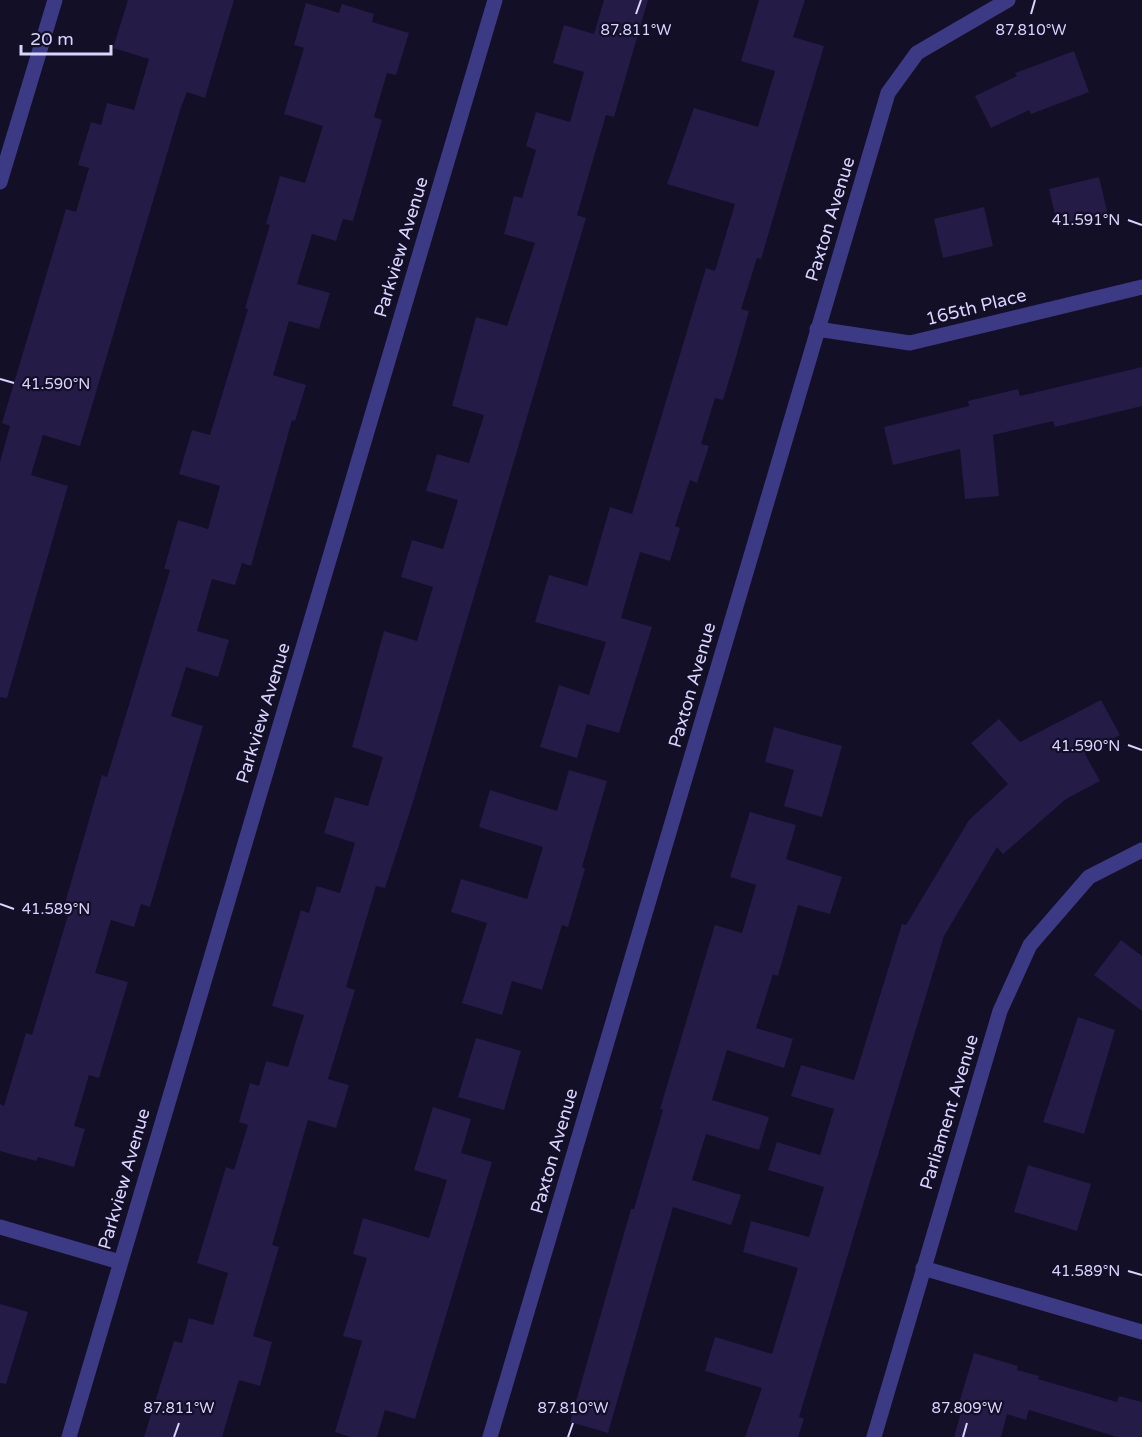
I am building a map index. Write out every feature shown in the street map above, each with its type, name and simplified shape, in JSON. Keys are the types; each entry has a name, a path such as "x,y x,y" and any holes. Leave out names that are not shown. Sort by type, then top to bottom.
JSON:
{"street":[{"path":"0,182 55,0"},
{"name":"Parkview Avenue","path":"69,1437 495,0"},
{"name":"Paxton Avenue","path":"490,1437 888,93 917,53 1008,0"},
{"name":"165th Place","path":"817,329 910,343 1142,287"},
{"name":"Parliament Avenue","path":"874,1437 1000,1011 1030,945 1089,877 1142,850"},
{"path":"0,1227 120,1262"},
{"path":"923,1268 1142,1332"}],"building":[{"path":"128,0 234,0 205,98 187,92 181,107 80,446 43,435 31,475 68,486 7,698 0,697 0,462 10,426 2,423 66,209 76,212 89,168 78,165 91,122 101,125 107,103 134,110 149,59 113,48"},
{"path":"604,0 648,0 614,117 606,115 577,215 586,218 413,802 385,888 376,886 346,987 355,990 328,1079 349,1085 336,1128 308,1120 272,1245 279,1247 253,1336 272,1342 260,1386 239,1380 222,1437 144,1437 174,1341 182,1343 189,1318 213,1325 228,1273 197,1263 226,1167 234,1170 248,1125 239,1122 250,1083 259,1086 266,1061 288,1067 304,1015 272,1006 301,910 309,913 317,886 340,893 355,843 324,833 335,797 368,806 383,757 352,747 384,631 417,641 433,587 401,577 412,540 443,549 458,500 426,491 437,454 469,463 484,415 452,406 476,317 507,326 535,243 504,234 514,196 522,198 536,150 526,146 536,112 570,122 584,72 553,63 564,25 594,34"},
{"path":"759,0 805,0 793,37 824,46 761,259 757,258 741,309 749,311 723,400 715,398 701,444 709,446 697,483 690,480 675,526 680,528 670,561 640,552 621,618 652,627 619,733 587,724 577,758 540,747 559,685 589,695 606,642 535,622 549,575 587,586 610,507 632,514 706,268 715,271 735,204 667,184 694,108 758,127 775,71 741,61"},
{"path":"306,3 339,13 342,4 374,14 372,22 409,33 396,75 387,73 374,117 382,120 353,221 343,219 336,241 312,234 297,284 330,293 319,329 289,321 273,375 306,385 295,421 292,420 251,566 242,563 235,585 212,579 197,631 229,640 218,677 186,667 171,716 203,726 150,907 141,904 134,927 111,920 95,973 128,982 99,1078 89,1075 74,1126 85,1129 74,1167 38,1157 36,1161 0,1151 0,1104 4,1106 26,1033 32,1035 69,912 63,910 102,775 107,777 170,570 164,569 178,520 208,529 220,486 179,474 192,430 210,435 248,309 245,308 270,225 266,224 280,176 305,183 323,126 284,114 304,48 294,45"},
{"path":"1074,51 1089,92 1031,114 1029,110 991,128 975,96 1017,76 1015,73"},
{"path":"1099,177 1108,215 1058,227 1049,189"},
{"path":"984,207 993,246 943,258 934,219"},
{"path":"1142,367 1142,406 1055,427 1053,421 993,435 999,496 965,499 960,449 893,465 884,427 969,406 968,401 1018,389 1020,396"},
{"path":"1101,700 1120,735 1085,754 1100,781 1066,799 1003,854 997,847 944,936 799,1417 804,1419 798,1437 745,1437 762,1388 705,1371 715,1337 772,1354 798,1268 743,1252 751,1221 809,1237 824,1187 768,1170 777,1142 820,1155 834,1109 791,1096 801,1065 854,1080 902,924 906,925 969,820 1008,784 971,743 999,719 1020,742"},
{"path":"774,727 842,746 822,817 784,806 794,770 765,762"},
{"path":"569,770 607,781 582,867 585,869 568,927 562,925 542,990 512,981 502,1015 462,1003 487,923 451,912 461,879 527,899 543,847 479,827 490,790 557,811"},
{"path":"750,812 796,825 786,859 842,877 830,914 798,905 778,976 773,974 756,1028 793,1039 784,1068 727,1050 712,1100 769,1117 759,1150 706,1134 692,1180 741,1195 731,1225 673,1207 608,1433 570,1422 631,1209 634,1209 663,1110 660,1109 715,925 742,933 756,885 730,877"},
{"path":"1121,940 1142,956 1142,1011 1094,975"},
{"path":"1078,1017 1115,1030 1084,1134 1043,1122"},
{"path":"476,1038 521,1051 504,1110 458,1097"},
{"path":"433,1107 471,1119 461,1153 492,1162 415,1419 385,1410 377,1437 350,1437 335,1432 362,1341 343,1336 367,1258 353,1254 363,1218 429,1238 447,1180 414,1170"},
{"path":"1028,1165 1091,1184 1077,1231 1014,1212"},
{"path":"0,1304 28,1312 6,1384 0,1383"},
{"path":"974,1353 1018,1366 1017,1370 1039,1376 1038,1379 1117,1402 1119,1396 1142,1402 1142,1437 1117,1437 1029,1410 1026,1420 1007,1414 1001,1437 954,1437 964,1402 960,1400"}]}
